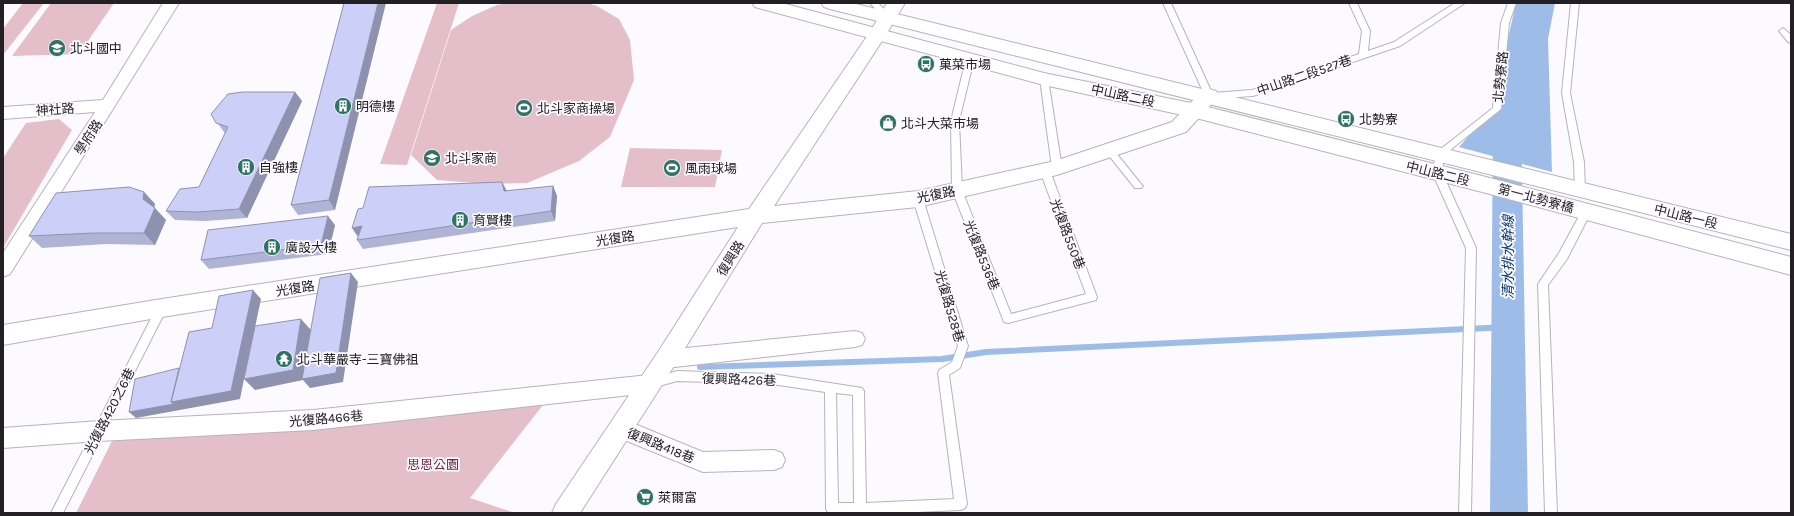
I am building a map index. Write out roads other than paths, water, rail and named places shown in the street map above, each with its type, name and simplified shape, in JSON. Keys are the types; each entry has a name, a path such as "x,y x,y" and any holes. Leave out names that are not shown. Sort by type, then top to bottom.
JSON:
{"main road":[{"name":"中山路二段","path":"761,3 884,14 970,59 1044,79 1202,103 1440,154 1489,176"},
{"name":"中山路二段","path":"830,3 884,14 1202,103 1437,172 1489,176"},
{"name":"復興路","path":"565,513 648,384 666,359 884,14"},
{"name":"光復路","path":"3,335 162,308 756,216 918,199 1051,169 1179,127 1202,103"},
{"name":"第一北勢寮橋","path":"1489,176 1580,189"},
{"name":"第一北勢寮橋","path":"1489,176 1586,212"},
{"name":"中山路一段","path":"1580,189 1791,242"},
{"name":"中山路一段","path":"1586,212 1791,266"}],"street":[{"name":"學府路","path":"3,269 108,105 171,3"},
{"name":"神社路","path":"3,113 108,105"},
{"path":"666,359 855,339"},
{"name":"光復路466巷","path":"3,438 99,431 313,420 648,384"},
{"name":"復興路418巷","path":"620,428 703,462 774,460"}],"lane":[{"path":"1167,3 1202,103"},
{"path":"1353,3 1366,31 1363,55"},
{"name":"中山路二段527巷","path":"1202,103 1253,93 1397,44 1461,3"},
{"name":"北勢寮路","path":"1440,154 1497,109 1506,23 1512,3"},
{"path":"1575,3 1566,93 1579,162 1580,189"},
{"path":"1783,31 1791,40"},
{"name":"光復路536巷","path":"970,59 955,121 957,190 1008,319"},
{"name":"光復路550巷","path":"1008,319 1092,296 1051,169 1044,79"},
{"path":"1109,150 1138,186"},
{"path":"1440,154 1437,172 1471,248 1465,513"},
{"name":"光復路528巷","path":"860,509 961,504 943,373 956,365 963,346 918,199"},
{"path":"1551,513 1543,284 1563,256 1586,212"},
{"name":"光復路420之6巷","path":"57,513 162,308"},
{"name":"復興路426巷","path":"648,384 677,376 772,379 858,391 860,509"},
{"path":"830,388 832,509 860,509"}],"water":[{"path":"1516,3 1555,3 1548,39 1552,172 1459,147 1492,109"}],"waterway":[{"name":"清水排水幹線","path":"1507,116 1509,513"},
{"path":"700,367 942,359 986,352 1508,327"}],"place":[{"name":"北斗國中","path":"57,48"},
{"name":"菓菜市場","path":"926,64"},
{"name":"明德樓","path":"343,106"},
{"name":"北斗家商操場","path":"524,108"},
{"name":"北勢寮","path":"1346,119"},
{"name":"北斗大菜市場","path":"888,123"},
{"name":"北斗家商","path":"432,158"},
{"name":"自強樓","path":"246,167"},
{"name":"風雨球場","path":"672,168"},
{"name":"育賢樓","path":"460,220"},
{"name":"廣設大樓","path":"272,247"},
{"name":"北斗華嚴寺-三寶佛祖","path":"284,359"},
{"name":"萊爾富","path":"645,497"}],"park label":[{"name":"思恩公園","path":"433,464"}]}
